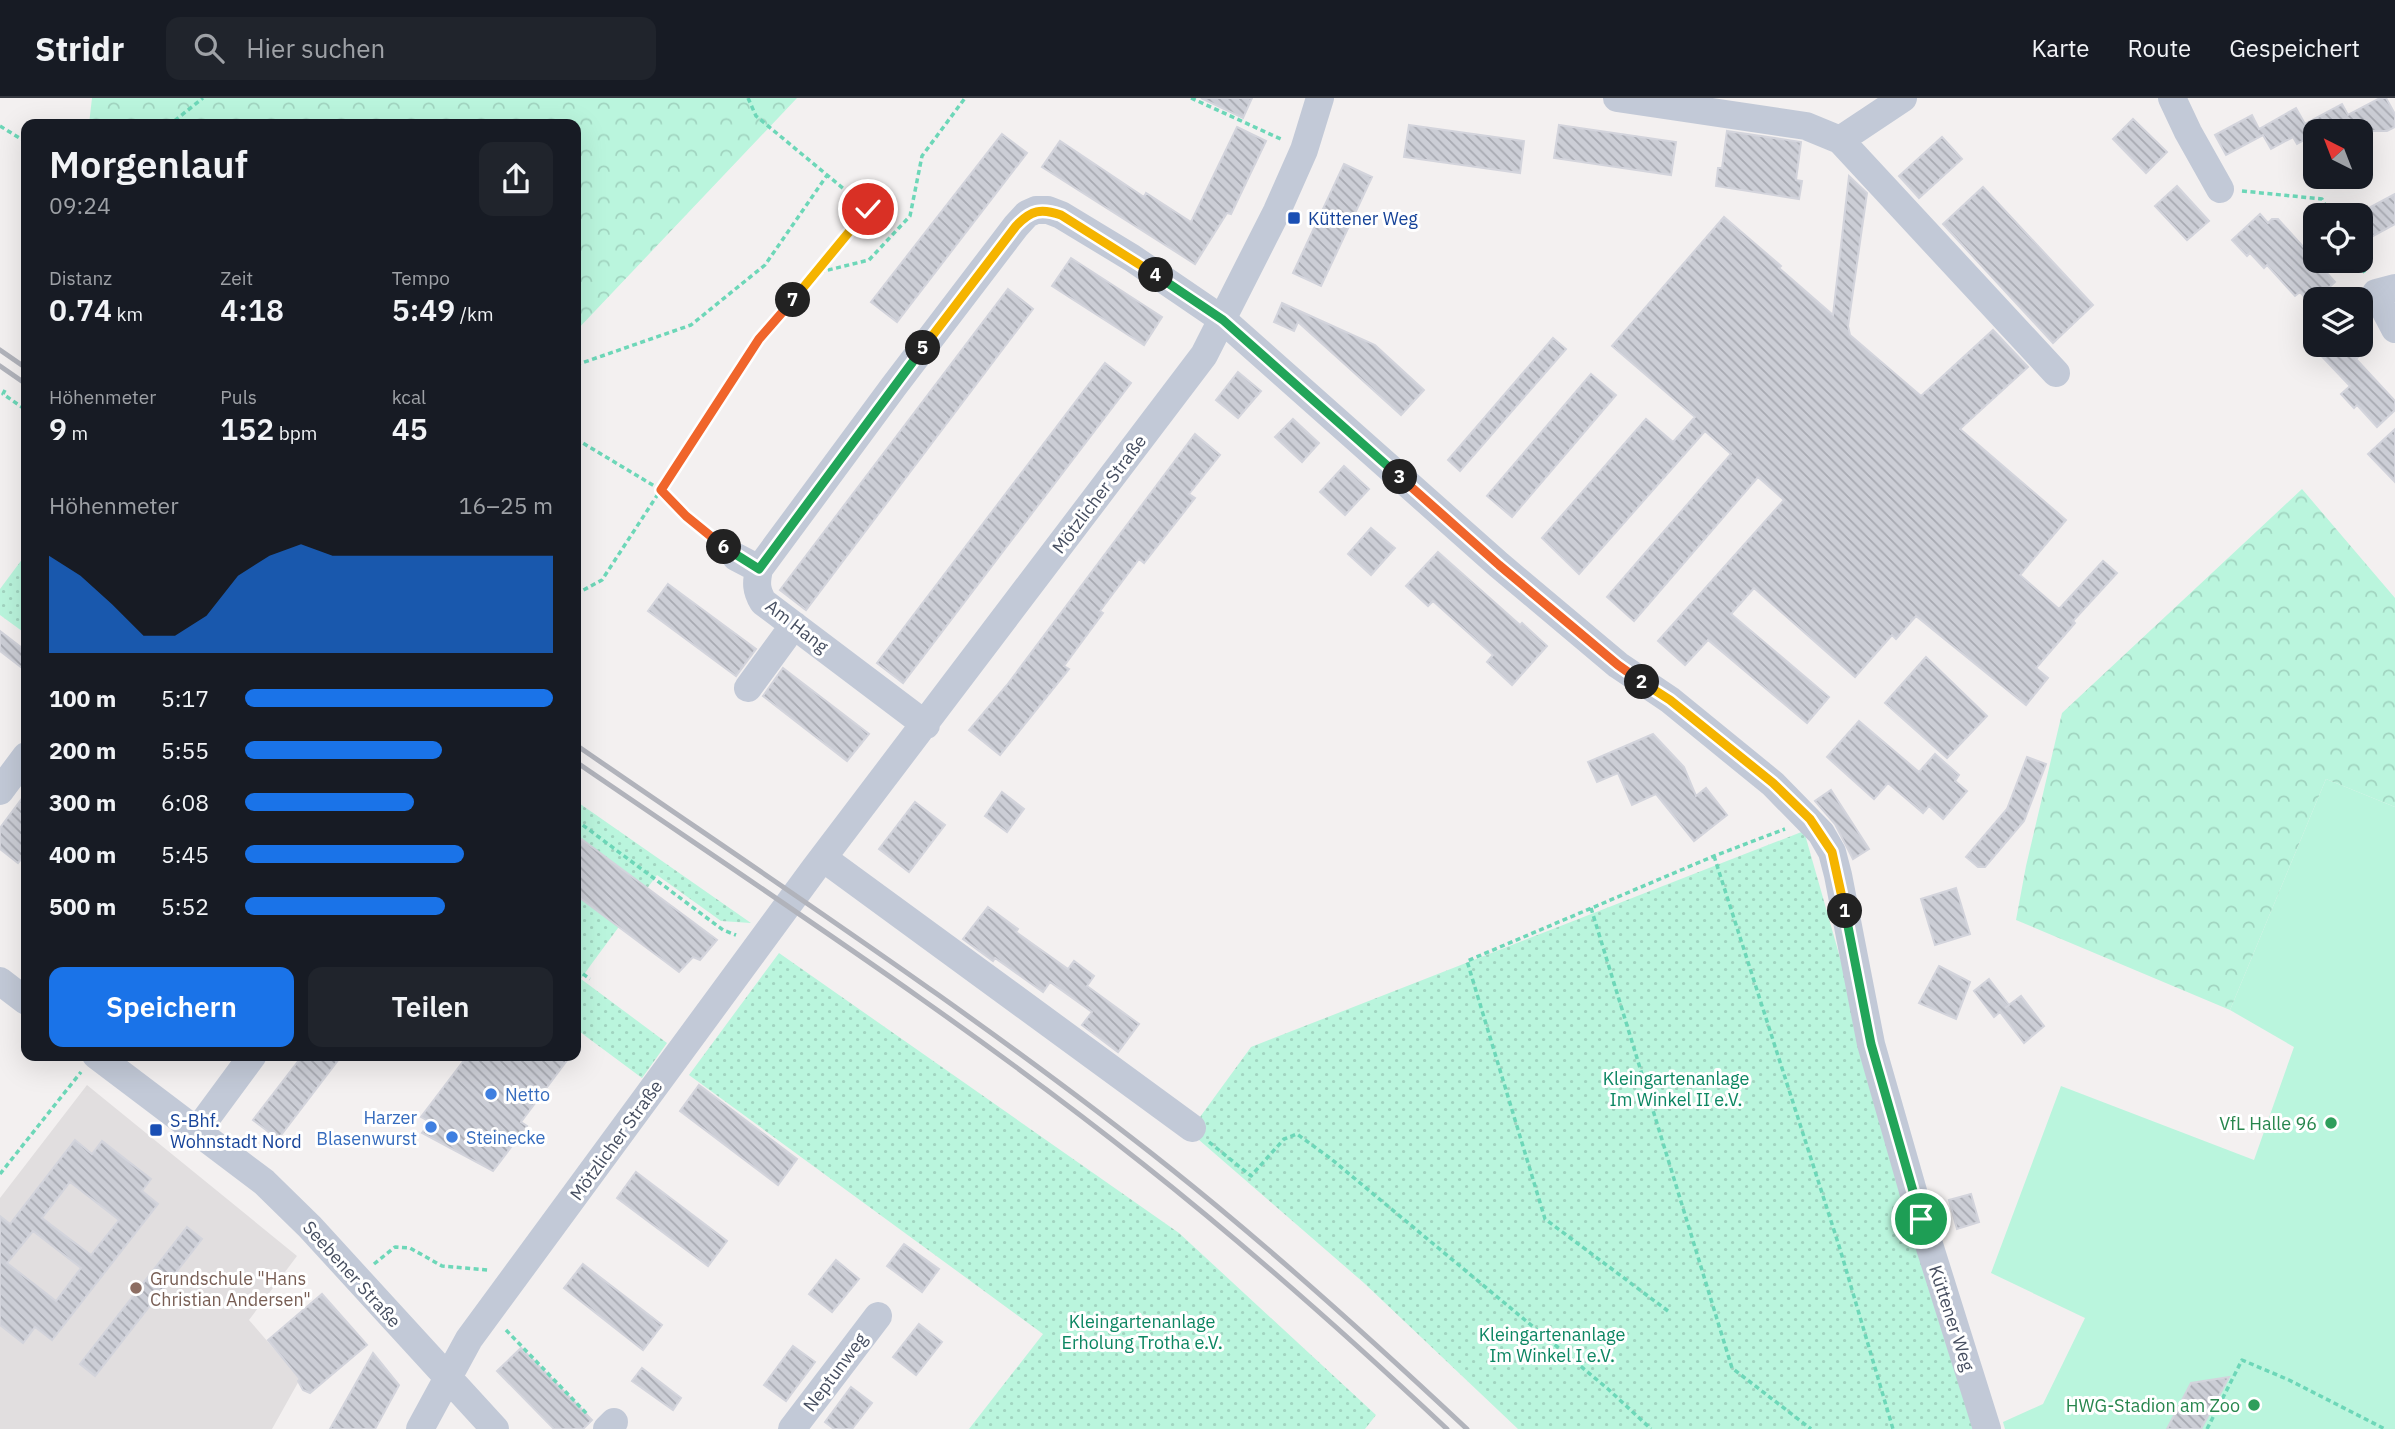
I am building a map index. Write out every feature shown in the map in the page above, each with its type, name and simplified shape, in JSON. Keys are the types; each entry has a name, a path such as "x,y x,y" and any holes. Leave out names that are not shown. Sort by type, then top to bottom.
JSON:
{"street":[{"name":"Mötzlicher Straße","path":"420,1429 469,1339 823,858 1204,355 1278,211 1304,150 1320,98"},
{"path":"1617,98 1806,126 1840,140 2056,373"},
{"path":"1840,140 1903,98"},
{"path":"2172,98 2220,189"},
{"path":"747,563 902,375 1027,214 1048,210 1061,215 1132,258 1223,320"},
{"path":"2386,291 2395,329"},
{"name":"Küttener Weg","path":"1223,320 1499,565 1618,665 1670,700 1773,783 1810,819 1832,852 1871,1044 1921,1219 1987,1429"},
{"name":"Am Hang","path":"747,563 763,602 926,725"},
{"path":"748,688 794,625"},
{"path":"0,790 21,762"},
{"path":"823,858 1192,1128"},
{"path":"0,981 21,997"},
{"name":"Seebener Straße","path":"91,1061 197,1131 264,1182 310,1227 495,1429"},
{"path":"197,1131 249,1061"},
{"name":"Neptunweg","path":"793,1429 878,1315"}],"path":[{"path":"177,119 203,98"},
{"path":"581,591 602,580 759,339 868,209 757,116 748,98"},
{"path":"816,273 869,260 910,216 922,156 965,98"},
{"path":"1191,98 1304,150"},
{"path":"0,126 21,139"},
{"path":"581,363 691,325 765,265 830,171"},
{"path":"2220,189 2322,199 2324,203"},
{"path":"5,390 3,394 21,407"},
{"path":"581,442 661,490 686,516 747,563"},
{"path":"1668,1311 1545,1219 1467,961 1714,856 1810,819"},
{"path":"581,824 723,930 759,945"},
{"path":"1714,856 1840,1249 1893,1429"},
{"path":"1591,908 1732,1368 1811,1429"},
{"path":"581,973 590,979"},
{"path":"0,1174 91,1061"},
{"path":"1192,1128 1251,1176 1283,1139 1297,1134 1608,1389 1651,1429"},
{"path":"359,1281 379,1258 394,1247 410,1248 442,1266 496,1271 513,1280"},
{"path":"499,1323 605,1423"},
{"path":"2207,1429 2242,1360 2289,1380 2385,1429"}],"shaded area":[{"name":"Grundschule \"Hans Christian Andersen\"","path":"87,1085 297,1256 249,1320 300,1379 272,1429 0,1429 0,1198"}],"green space":[{"path":"92,98 797,98 581,326 581,119 90,119"},
{"path":"2302,489 2395,598 2395,807 2326,779 2230,1010 2016,920 2062,713"},
{"path":"21,561 21,630 0,615 0,589"},
{"name":"VfL Halle 96","path":"2326,779 2395,807 2395,1429 2005,1429 2003,1422 2043,1404 2085,1318 1991,1273 2061,1086 2254,1160 2294,1047 2230,1010"},
{"path":"581,804 751,923 721,921 657,875 581,979"},
{"name":"Kleingartenanlage Im Winkel II e.V.","path":"1804,831 1974,1429 1518,1429 1364,1283 1191,1133 1251,1047"},
{"name":"Kleingartenanlage Erholung Trotha e.V.","path":"779,953 1179,1233 1376,1415 1365,1429 969,1429 1043,1334 689,1075"},
{"path":"581,979 667,1043 642,1078 581,1033"}],"building":[{"path":"1201,98 1252,98 1243,118"},
{"path":"2380,98 2386,98 2395,114 2395,127 2387,131 2373,131 2373,119 2314,119 2342,104 2348,115"},
{"path":"2296,108 2303,120 2303,141 2297,144 2293,137 2271,149 2263,135 2226,155 2215,135 2252,115 2259,129"},
{"path":"2133,119 2167,152 2146,173 2113,139"},
{"path":"1409,125 1524,141 1520,173 1404,157"},
{"path":"1559,125 1676,142 1671,175 1554,158"},
{"path":"1237,127 1266,141 1231,214 1227,213 1195,264 1042,167 1060,141 1144,197 1146,193 1191,222"},
{"path":"1727,131 1801,142 1796,180 1802,181 1799,199 1716,186 1718,168 1722,168"},
{"path":"1002,134 1027,153 897,322 871,302"},
{"path":"1942,137 1962,159 1919,198 1899,176"},
{"path":"1344,164 1372,177 1321,286 1293,273"},
{"path":"1849,176 1867,193 1848,326 1850,335 1921,396 1993,330 2028,367 1960,429 2066,520 2020,575 2059,609 2103,561 2117,573 2073,621 2075,623 2036,668 2048,678 2026,705 1916,616 1896,639 1892,635 1855,677 1754,588 1731,614 1829,697 1807,723 1708,640 1685,665 1658,641 1784,500 1758,477 1634,621 1607,597 1731,454 1705,431 1579,574 1542,538 1646,419 1673,442 1695,417 1612,346 1724,217 1833,315"},
{"path":"2177,186 2209,221 2187,240 2155,206"},
{"path":"1983,187 2093,305 2053,343 1943,224"},
{"path":"2395,194 2395,224 2373,236 2373,206"},
{"path":"2260,214 2268,223 2272,219 2278,219 2303,247 2303,273 2327,273 2335,282 2330,287 2303,287 2303,295 2300,292 2295,296 2267,265 2264,268 2250,253 2247,256 2232,240"},
{"path":"1071,258 1162,317 1144,345 1052,286"},
{"path":"1008,289 1033,309 806,610 780,590"},
{"path":"1282,303 1375,345 1424,390 1401,415 1298,322 1294,331 1274,322"},
{"path":"1553,338 1566,349 1460,471 1448,460"},
{"path":"2322,357 2358,357 2356,359 2395,401 2395,410 2377,427 2357,405 2354,408 2341,394 2350,386"},
{"path":"1105,363 1131,383 903,683 877,663"},
{"path":"1238,372 1261,391 1238,418 1216,400"},
{"path":"1591,374 1616,395 1512,517 1487,496"},
{"path":"1293,419 1319,443 1302,462 1275,437"},
{"path":"2395,429 2395,482 2368,454"},
{"path":"1195,434 1220,455 1189,494 1195,498 1144,563 1139,559 1064,666 1069,669 1000,755 969,730 1007,685"},
{"path":"1344,466 1369,489 1345,515 1320,492"},
{"path":"1371,528 1395,548 1371,575 1348,554"},
{"path":"1438,552 1547,646 1512,685 1487,662 1493,655 1433,601 1428,606 1406,586"},
{"path":"668,584 756,649 736,676 648,611"},
{"path":"0,631 21,647 21,667 0,651"},
{"path":"1926,657 1987,716 1947,758 1885,703"},
{"path":"783,668 869,734 847,761 763,696"},
{"path":"1859,721 1919,772 1935,754 1959,775 1955,781 1967,791 1943,819 1929,806 1923,813 1888,783 1874,799 1827,757"},
{"path":"1653,734 1684,767 1696,796 1706,788 1727,815 1694,841 1656,794 1632,805 1618,773 1597,782 1588,762"},
{"path":"2027,757 2046,764 2024,821 1985,867 1978,867 1966,857 2007,809"},
{"path":"1831,790 1869,849 1853,859 1835,824 1815,801"},
{"path":"1002,792 1024,809 1007,832 985,816"},
{"path":"21,800 21,859 18,863 0,849 0,828"},
{"path":"915,802 945,825 909,872 879,849"},
{"path":"581,839 717,940 700,960 693,957 679,972 581,899"},
{"path":"1956,888 1970,934 1935,945 1921,899"},
{"path":"988,907 1018,929 1016,932 1068,969 1074,961 1094,976 1087,986 1139,1024 1118,1052 1082,1025 1092,1012 1050,982 1043,992 963,939"},
{"path":"1939,966 1970,982 1956,1019 1919,1003"},
{"path":"1989,979 2009,1005 2021,996 2044,1026 2024,1043 2000,1012 1994,1017 1974,991"},
{"path":"298,1061 337,1061 278,1139 253,1120"},
{"name":"Netto","path":"463,1061 567,1061 521,1122 527,1126 493,1171 422,1133 430,1122 421,1117"},
{"path":"699,1085 797,1159 778,1185 680,1111"},
{"path":"75,1140 92,1154 102,1141 151,1179 142,1191 158,1204 52,1340 35,1327 23,1343 0,1325 0,1216 10,1224","holes":["70,1182 119,1220 91,1255 42,1218","33,1231 81,1268 56,1301 7,1263"]},
{"path":"636,1172 727,1241 708,1266 617,1198"},
{"path":"1971,1194 1979,1222 1957,1229 1949,1200"},
{"path":"187,1227 202,1239 95,1376 80,1364"},
{"path":"904,1244 939,1269 922,1292 887,1266"},
{"path":"836,1260 859,1279 832,1312 809,1294"},
{"path":"583,1264 662,1325 643,1350 564,1288"},
{"path":"322,1294 367,1345 310,1393 303,1390 298,1381 300,1379 268,1340"},
{"path":"919,1324 942,1342 916,1375 893,1357"},
{"path":"793,1346 815,1362 786,1401 764,1385"},
{"path":"521,1348 592,1420 583,1429 554,1429 497,1371"},
{"path":"373,1353 399,1385 375,1429 330,1429"},
{"path":"642,1368 681,1398 673,1410 632,1381"},
{"path":"2229,1377 2201,1429 2167,1429 2191,1383"},
{"path":"851,1387 872,1403 852,1429 834,1429 825,1422"}],"railway":[{"path":"0,350 21,365"},
{"path":"0,366 21,381"},
{"path":"581,748 951,1004 1098,1112 1284,1263 1467,1429"},
{"path":"581,765 863,958 1075,1111 1260,1261 1447,1429"}],"place":[{"name":"Küttener Weg","path":"1294,218"},
{"name":"Netto","path":"491,1094"},
{"name":"VfL Halle 96","path":"2331,1123"},
{"name":"Harzer Blasenwurst","path":"431,1127"},
{"name":"S-Bhf. Wohnstadt Nord","path":"156,1130"},
{"name":"Steinecke","path":"452,1137"},
{"name":"Grundschule \"Hans Christian Andersen\"","path":"136,1288"},
{"name":"HWG-Stadion am Zoo","path":"2254,1405"}],"route":[{"path":"868,209 759,339 661,490 686,516 736,556 759,569 1016,226 1027,214 1036,210 1048,210 1061,215 1132,258 1223,320 1499,565 1618,665 1670,700 1773,783 1810,819 1832,852 1871,1044 1921,1219"}],"park label":[{"name":"Kleingartenanlage Im Winkel I e.V.","path":"1552,1344"}]}
